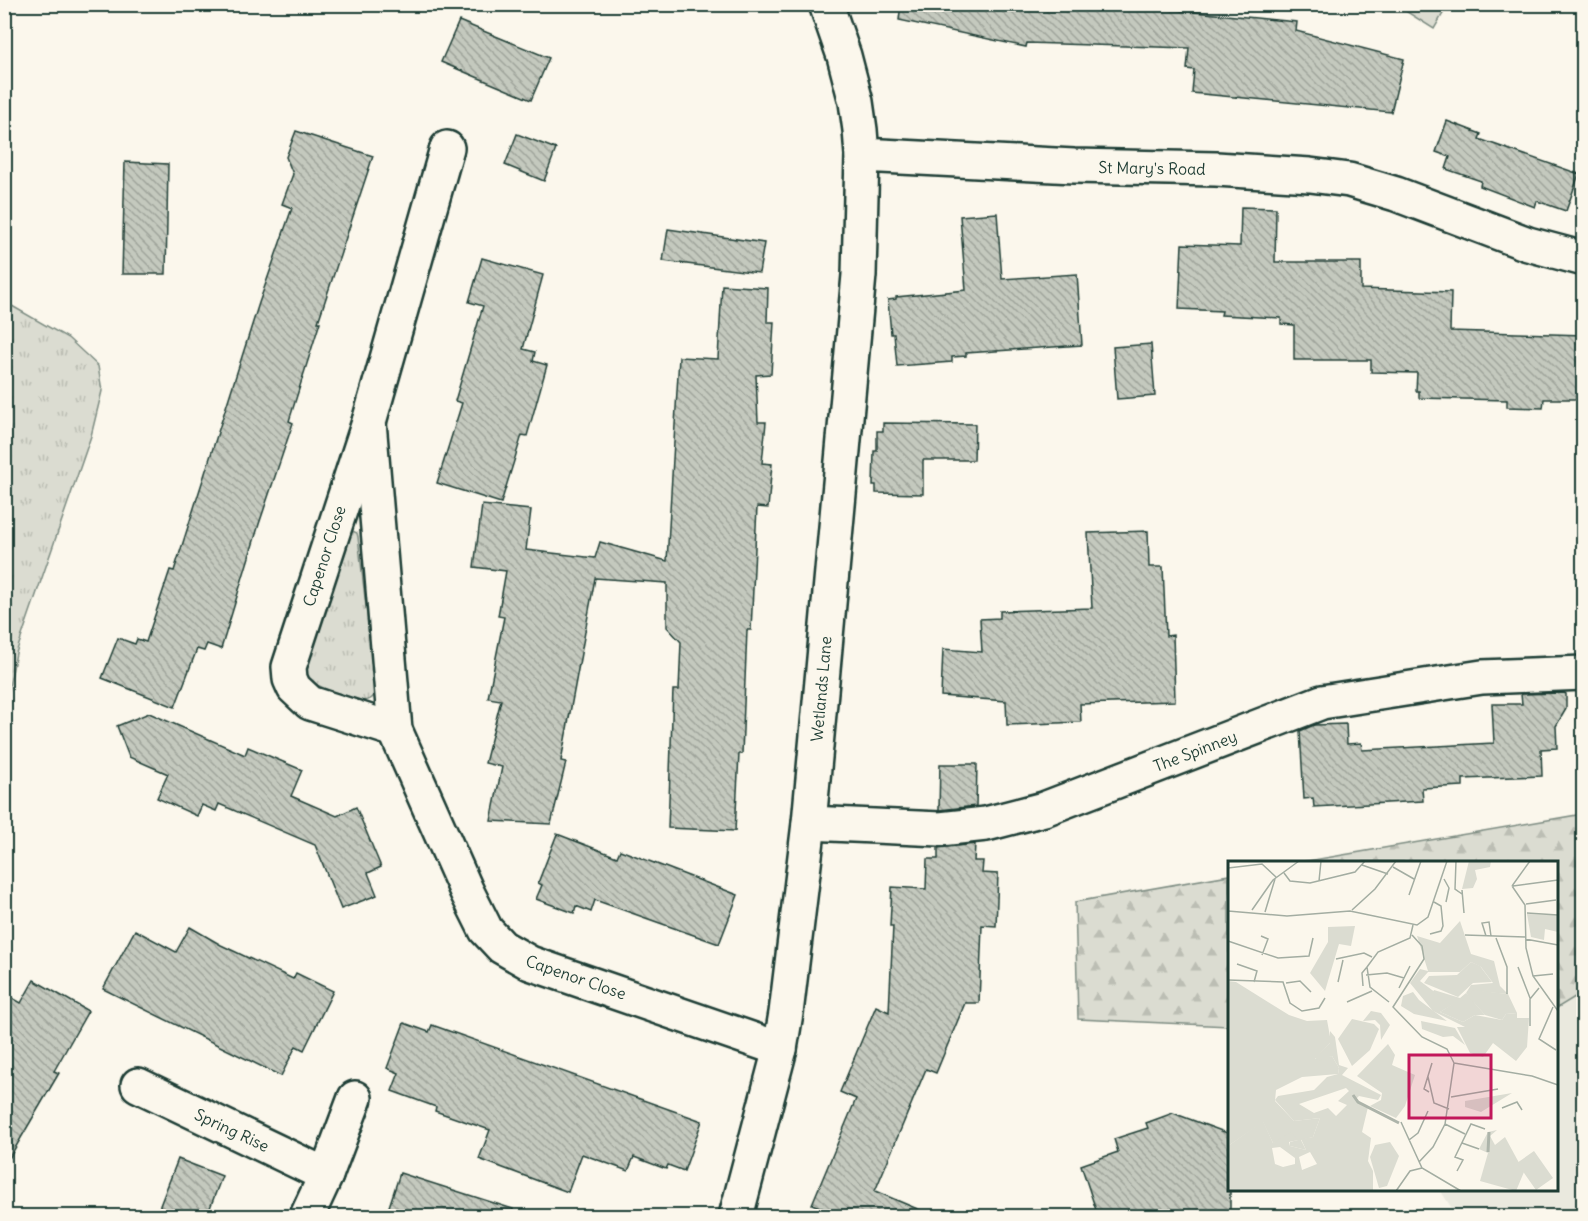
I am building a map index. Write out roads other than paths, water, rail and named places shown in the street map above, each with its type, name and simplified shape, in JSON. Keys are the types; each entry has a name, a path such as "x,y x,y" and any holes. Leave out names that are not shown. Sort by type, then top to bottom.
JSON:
{"street":[{"path":"826,4 844,56 856,102 862,155"},
{"name":"Capenor Close","path":"396,730 310,703 294,688 289,673 291,655 369,422 447,148"},
{"name":"St Mary's Road","path":"862,155 1074,166 1216,169 1349,180 1396,194 1528,244 1584,259"},
{"name":"Wetlands Lane","path":"736,1216 780,1049 809,823 859,275 862,155"},
{"name":"Capenor Close","path":"369,422 396,730 466,892 486,930 502,947 530,963 780,1049"},
{"name":"The Spinney","path":"809,823 940,829 986,825 1044,810 1322,702 1482,677 1584,673"},
{"name":"Spring Rise","path":"138,1085 326,1175"},
{"path":"306,1216 326,1175 355,1098"}]}
